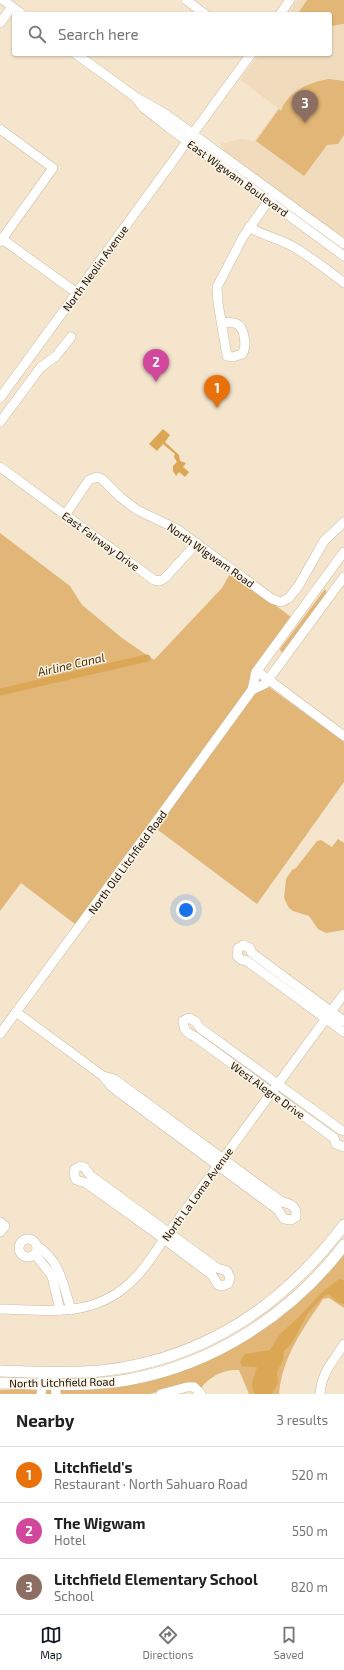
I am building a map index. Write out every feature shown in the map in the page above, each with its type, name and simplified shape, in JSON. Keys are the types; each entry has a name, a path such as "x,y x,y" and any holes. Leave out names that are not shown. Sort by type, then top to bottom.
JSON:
{"main road":[{"name":"North Litchfield Road","path":"0,1383 41,1389 53,1381 140,1364 173,1354 213,1338 260,1310 282,1293 313,1263 344,1225"},
{"name":"North Litchfield Road","path":"0,1371 53,1381 94,1383 138,1377 188,1362 213,1352 249,1332 287,1305 325,1269 344,1245"}],"street":[{"path":"3,0 19,12"},
{"path":"186,0 202,12"},
{"path":"281,12 290,0"},
{"path":"0,23 12,7"},
{"name":"East Wigwam Boulevard","path":"79,56 134,96 144,108 274,193 344,244"},
{"name":"North Neolin Avenue","path":"0,398 250,56"},
{"path":"0,129 53,168 1,240 77,293"},
{"name":"East Wigwam Boulevard","path":"190,137 268,201 344,256"},
{"path":"221,322 217,287 233,255 250,227 274,193"},
{"path":"250,227 259,233 284,242 298,250 344,283"},
{"path":"0,422 41,367 56,356 71,337"},
{"name":"East Fairway Drive","path":"0,467 156,580 162,580 165,578 196,543"},
{"name":"North Wigwam Road","path":"65,515 88,482 93,478 98,478 104,481 120,497 137,510 170,525 272,599 281,602 286,601 295,590 324,541 344,522"},
{"name":"North Old Litchfield Road","path":"0,1034 154,826 252,690 257,671 344,552"},
{"name":"North Old Litchfield Road","path":"252,690 265,684 344,577"},
{"path":"257,671 344,736"},
{"path":"281,980 247,961 242,960 238,956 238,948 243,945 250,948 252,953 281,980 328,1015 344,1032"},
{"name":"North La Loma Avenue","path":"0,1309 71,1310 90,1307 116,1295 136,1277 344,994"},
{"path":"16,1012 103,1076 111,1086 121,1094 166,1123 259,1190"},
{"path":"328,1015 344,1021"},
{"name":"West Alegre Drive","path":"344,1131 274,1089 225,1058 194,1036 188,1034 184,1029 183,1021 189,1018 196,1022 200,1028 230,1050 274,1089 311,1121 334,1138 336,1144 344,1148"},
{"name":"West Alegre Drive","path":"225,1058 230,1050"},
{"name":"West Alegre Drive","path":"311,1121 316,1113"},
{"path":"119,1202 91,1176 84,1167 80,1166 75,1169 74,1174 76,1180 119,1202 203,1263"},
{"path":"0,1222 5,1226 0,1232"},
{"path":"36,1250 43,1250 50,1258 71,1310"},
{"path":"56,1274 60,1310"},
{"path":"320,1394 324,1377 329,1365 343,1346"},
{"path":"161,1394 187,1387 194,1387 201,1394"}],"shaded area":[{"path":"298,0 344,0 344,238 321,221 283,197 228,157 220,144 241,139 254,141 278,108 240,80 258,56 332,56 332,12 289,12"},
{"path":"307,0 344,0 344,24 332,26 332,12 299,12"},
{"path":"329,79 344,81 344,135 338,144 327,145 304,176 256,141 279,109 281,111 284,104 294,93 314,82"},
{"path":"163,429 170,435 165,442 179,455 180,461 186,463 183,467 189,472 185,477 179,472 176,476 173,471 173,466 177,462 174,457 175,454 163,444 157,451 149,444"},
{"path":"0,533 70,586 82,605 122,638 154,660 222,588 231,572 291,617 250,673 344,742 344,782 257,904 154,827 79,927 21,883 0,911"},
{"path":"325,589 327,593 284,652 281,652 280,649"},
{"path":"338,839 344,843 344,930 326,933 318,929 309,916 293,911 289,908 284,898 286,879 317,841 321,840 332,847"},
{"path":"344,1250 344,1308 329,1298 323,1299 289,1355 281,1380 279,1394 249,1394 239,1370 233,1370 218,1374 201,1388 174,1386 150,1394 0,1394 0,1390 114,1385 227,1349"},
{"path":"339,1279 344,1280 344,1304 338,1302 328,1294 323,1297 308,1313 292,1343 284,1351 283,1360 277,1372 278,1383 272,1394 255,1394 252,1384 257,1367 242,1366 240,1362 245,1354 270,1350 280,1334 300,1316 321,1293"}],"waterway":[{"name":"Airline Canal","path":"0,692 147,658"}],"place":[{"name":"Litchfield Elementary School","path":"305,123"},
{"name":"The Wigwam","path":"156,382"},
{"name":"Litchfield's","path":"217,408"}]}
